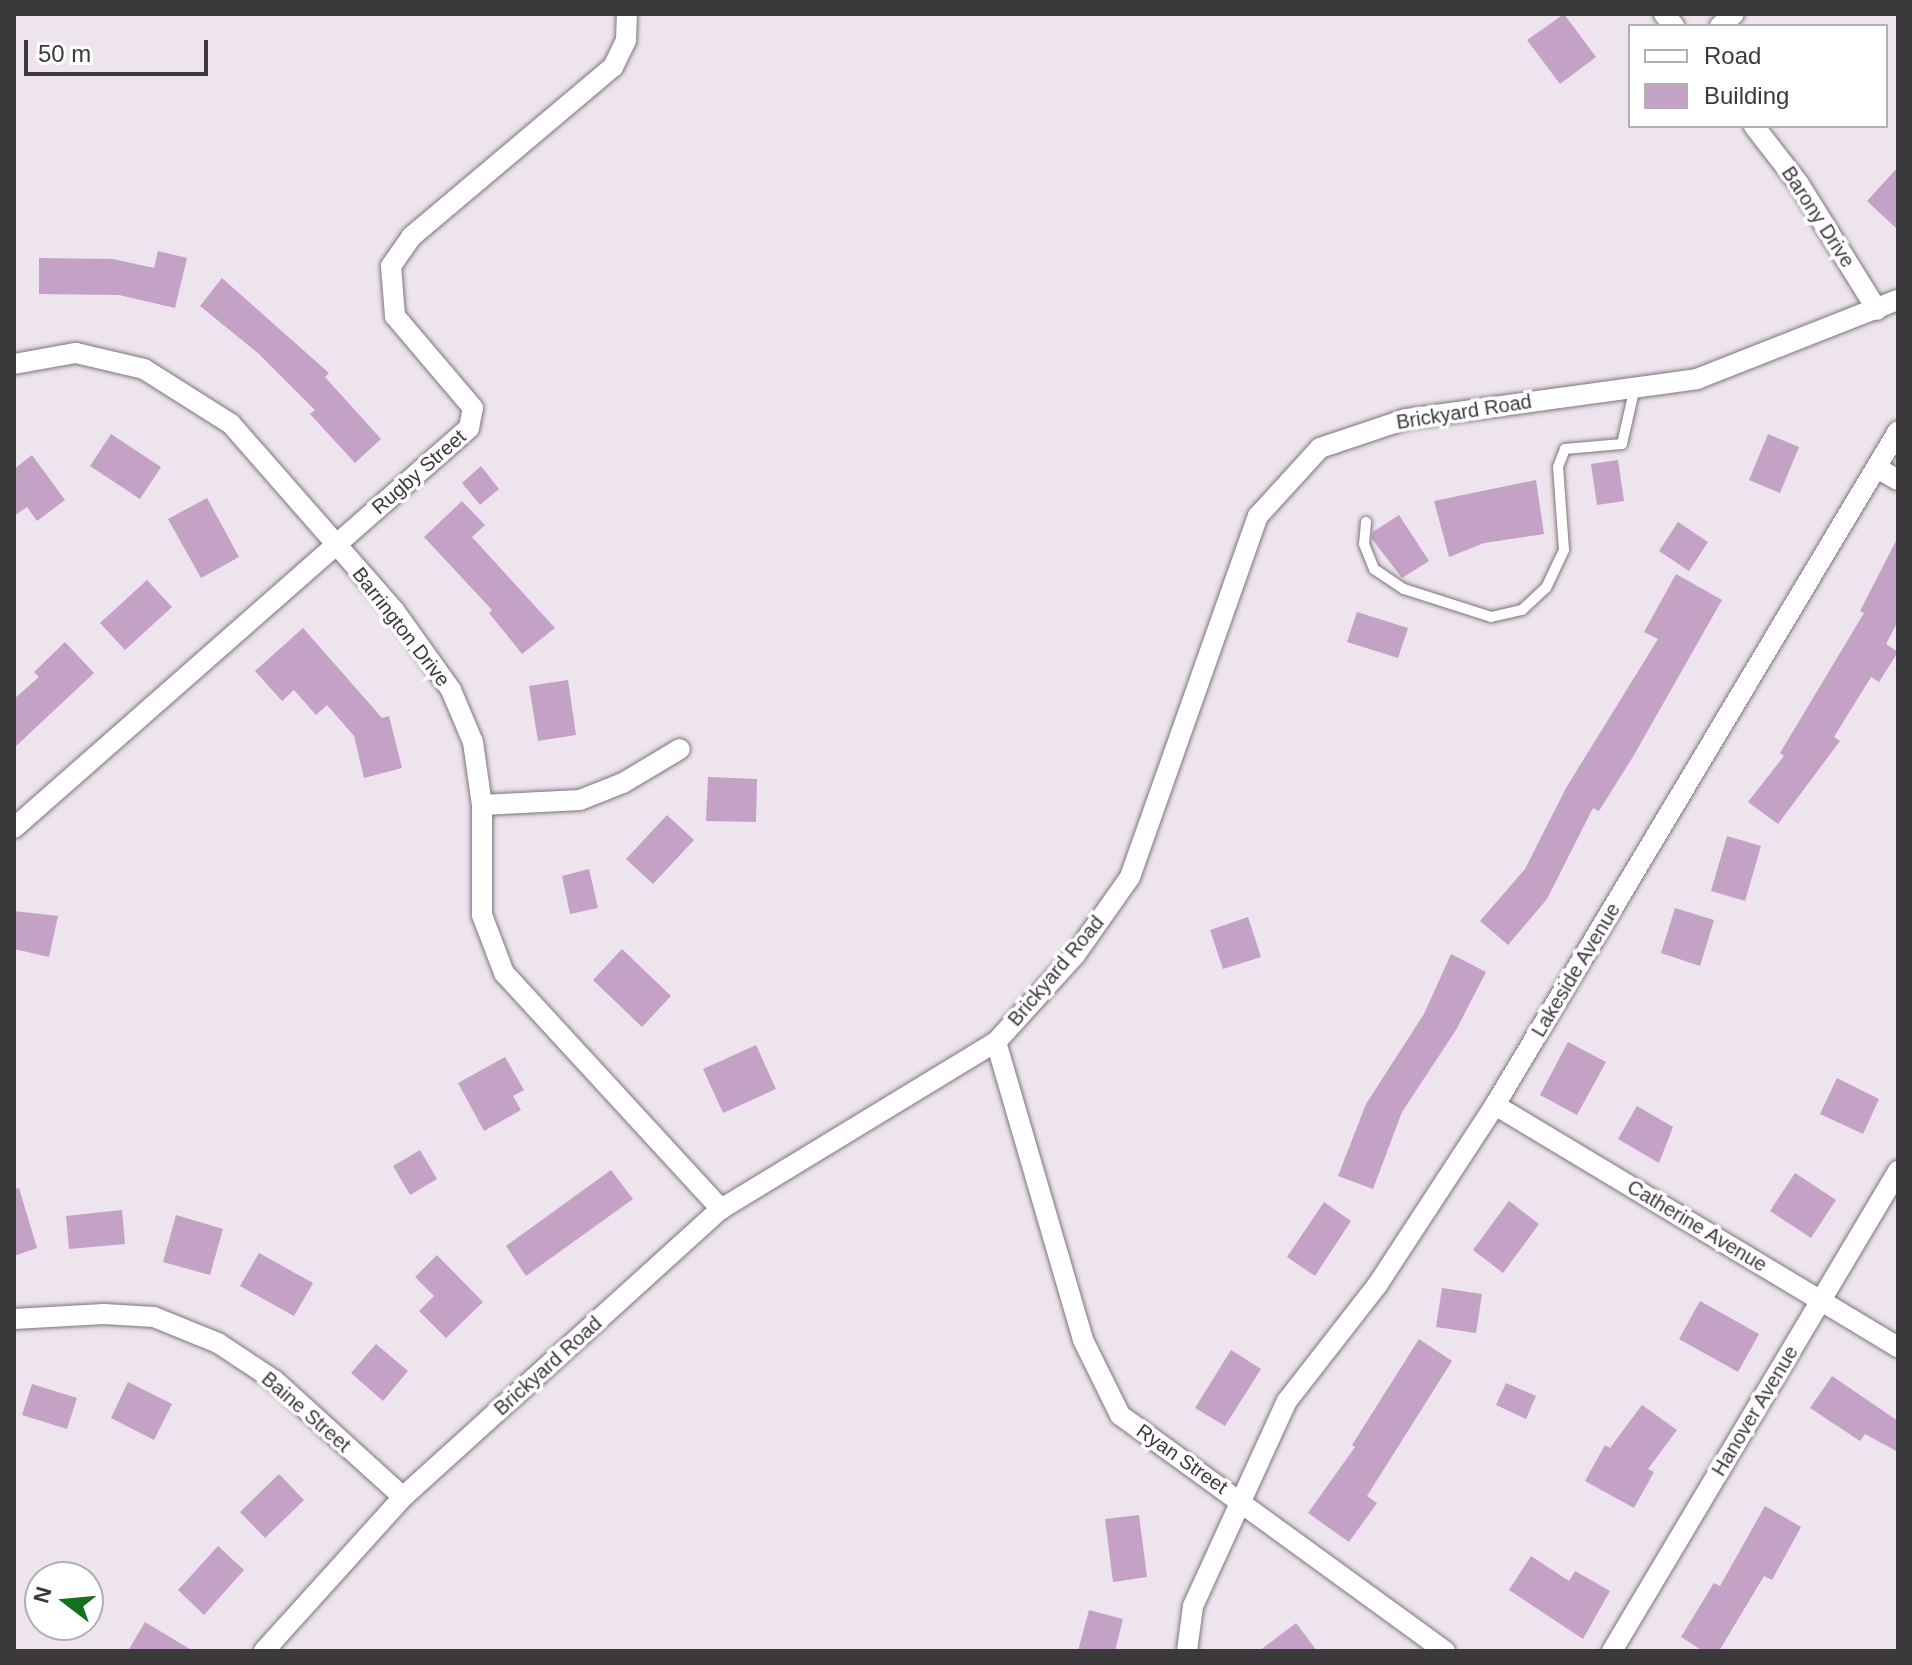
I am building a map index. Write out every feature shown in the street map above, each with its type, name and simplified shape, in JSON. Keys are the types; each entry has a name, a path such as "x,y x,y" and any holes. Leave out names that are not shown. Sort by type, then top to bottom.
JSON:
{"street":[{"name":"Rugby Street","path":"14,828 334,543 469,428 473,408 395,316 391,266 411,237 613,67 626,40 627,14"},
{"name":"Barony Drive","path":"1756,128 1799,184 1877,310"},
{"name":"Brickyard Road","path":"264,1651 403,1497 721,1209 996,1042 1075,955 1130,877 1258,516 1320,448 1406,419 1697,379 1898,300"},
{"name":"Barrington Drive","path":"14,364 76,353 144,369 231,424 394,610 451,690 473,742 482,805 482,915 504,973 721,1209"},
{"name":"Lakeside Avenue","path":"1187,1651 1193,1606 1287,1401 1378,1284 1495,1105 1898,431"},
{"path":"1877,468 1898,480"},
{"path":"482,805 580,800 623,783 680,749"},
{"name":"Ryan Street","path":"996,1042 1083,1340 1120,1415 1445,1651"},
{"name":"Catherine Avenue","path":"1495,1105 1898,1347"},
{"name":"Hanover Avenue","path":"1612,1651 1898,1171"},
{"name":"Baine Street","path":"14,1319 104,1314 154,1317 218,1343 274,1380 403,1497"}],"lane":[{"path":"1366,522 1364,544 1374,569 1404,589 1491,617 1522,610 1546,588 1564,550 1558,467 1565,449 1622,444 1635,387"}],"building":[{"path":"1564,14 1596,57 1560,84 1527,40"},
{"path":"1898,167 1898,230 1867,201"},
{"path":"158,251 187,258 175,308 119,295 39,294 39,258 113,259 154,268"},
{"path":"222,278 329,373 325,377 381,439 355,463 310,414 315,410 259,354 200,306"},
{"path":"111,434 161,467 140,499 90,466"},
{"path":"1768,434 1799,447 1780,493 1749,480"},
{"path":"32,455 65,500 37,521 27,507 14,516 14,469"},
{"path":"1618,460 1624,501 1597,505 1591,464"},
{"path":"481,466 499,489 480,505 462,483"},
{"path":"1536,480 1544,534 1484,543 1449,557 1434,501"},
{"path":"207,498 239,557 201,578 168,519"},
{"path":"462,501 485,525 472,537 555,628 522,654 489,613 492,610 424,537"},
{"path":"1399,515 1429,561 1402,578 1372,539 1373,532"},
{"path":"1678,522 1708,542 1689,571 1659,551"},
{"path":"1898,537 1898,621 1886,644 1898,652 1879,682 1871,677 1834,737 1840,741 1778,824 1748,802 1784,756 1780,753 1864,613 1860,611"},
{"path":"1676,574 1722,600 1634,755 1599,811 1593,808 1547,899 1508,945 1480,921 1525,869 1566,788 1658,639 1644,632"},
{"path":"147,580 172,607 125,650 100,623"},
{"path":"1357,612 1408,628 1398,658 1347,642"},
{"path":"303,628 382,718 389,716 402,768 364,778 354,736 327,705 316,715 294,690 282,701 255,671"},
{"path":"65,642 94,673 14,748 14,699 39,677 34,672"},
{"path":"568,680 576,735 538,741 529,686"},
{"path":"708,777 757,779 756,822 706,821"},
{"path":"667,815 694,840 653,884 626,859"},
{"path":"1727,836 1761,846 1745,901 1711,891"},
{"path":"589,869 598,908 570,914 562,876"},
{"path":"1675,908 1714,920 1700,966 1661,953"},
{"path":"14,911 58,916 49,957 14,949"},
{"path":"1248,917 1261,957 1223,969 1210,930"},
{"path":"622,949 671,996 642,1027 593,980"},
{"path":"1451,954 1486,972 1456,1030 1402,1112 1373,1189 1338,1176 1366,1104 1424,1014"},
{"path":"1568,1042 1606,1062 1577,1115 1540,1095"},
{"path":"756,1045 776,1089 723,1113 703,1069"},
{"path":"505,1057 524,1090 513,1096 521,1110 484,1131 458,1083"},
{"path":"1837,1078 1879,1099 1863,1134 1820,1114"},
{"path":"1637,1106 1673,1127 1659,1163 1618,1139"},
{"path":"420,1150 437,1179 410,1195 393,1166"},
{"path":"611,1170 633,1199 526,1276 506,1246"},
{"path":"1795,1173 1836,1200 1811,1238 1770,1211"},
{"path":"19,1188 37,1248 14,1256 14,1189"},
{"path":"1509,1201 1539,1224 1503,1273 1473,1250"},
{"path":"1324,1202 1351,1221 1315,1276 1287,1257"},
{"path":"122,1210 125,1244 69,1249 66,1216"},
{"path":"176,1215 223,1229 210,1275 163,1262"},
{"path":"259,1253 313,1283 294,1316 240,1286"},
{"path":"437,1255 483,1302 446,1338 419,1311 434,1296 415,1277"},
{"path":"1442,1288 1482,1294 1476,1333 1436,1327"},
{"path":"1700,1301 1759,1334 1738,1372 1679,1339"},
{"path":"1419,1339 1452,1361 1367,1496 1377,1503 1349,1542 1308,1513 1355,1447 1352,1445"},
{"path":"376,1344 408,1371 383,1401 351,1373"},
{"path":"1231,1350 1261,1369 1225,1426 1195,1408"},
{"path":"1832,1376 1898,1421 1898,1452 1865,1434 1860,1441 1810,1408"},
{"path":"128,1382 172,1404 154,1440 111,1418"},
{"path":"1506,1383 1536,1396 1526,1419 1496,1405"},
{"path":"32,1384 77,1398 67,1429 22,1415"},
{"path":"1642,1405 1677,1430 1648,1469 1654,1472 1634,1508 1585,1481 1605,1445 1610,1448"},
{"path":"279,1474 304,1500 265,1538 240,1512"},
{"path":"1765,1506 1801,1527 1772,1580 1764,1576 1719,1651 1703,1651 1681,1637 1714,1583 1720,1586"},
{"path":"1139,1515 1147,1577 1113,1582 1105,1519"},
{"path":"218,1546 244,1570 204,1615 178,1590"},
{"path":"1531,1556 1569,1581 1575,1571 1610,1591 1583,1639 1509,1590"},
{"path":"1089,1610 1123,1619 1115,1651 1078,1651"},
{"path":"145,1622 193,1651 128,1651"},
{"path":"1296,1623 1317,1651 1259,1651"}]}
